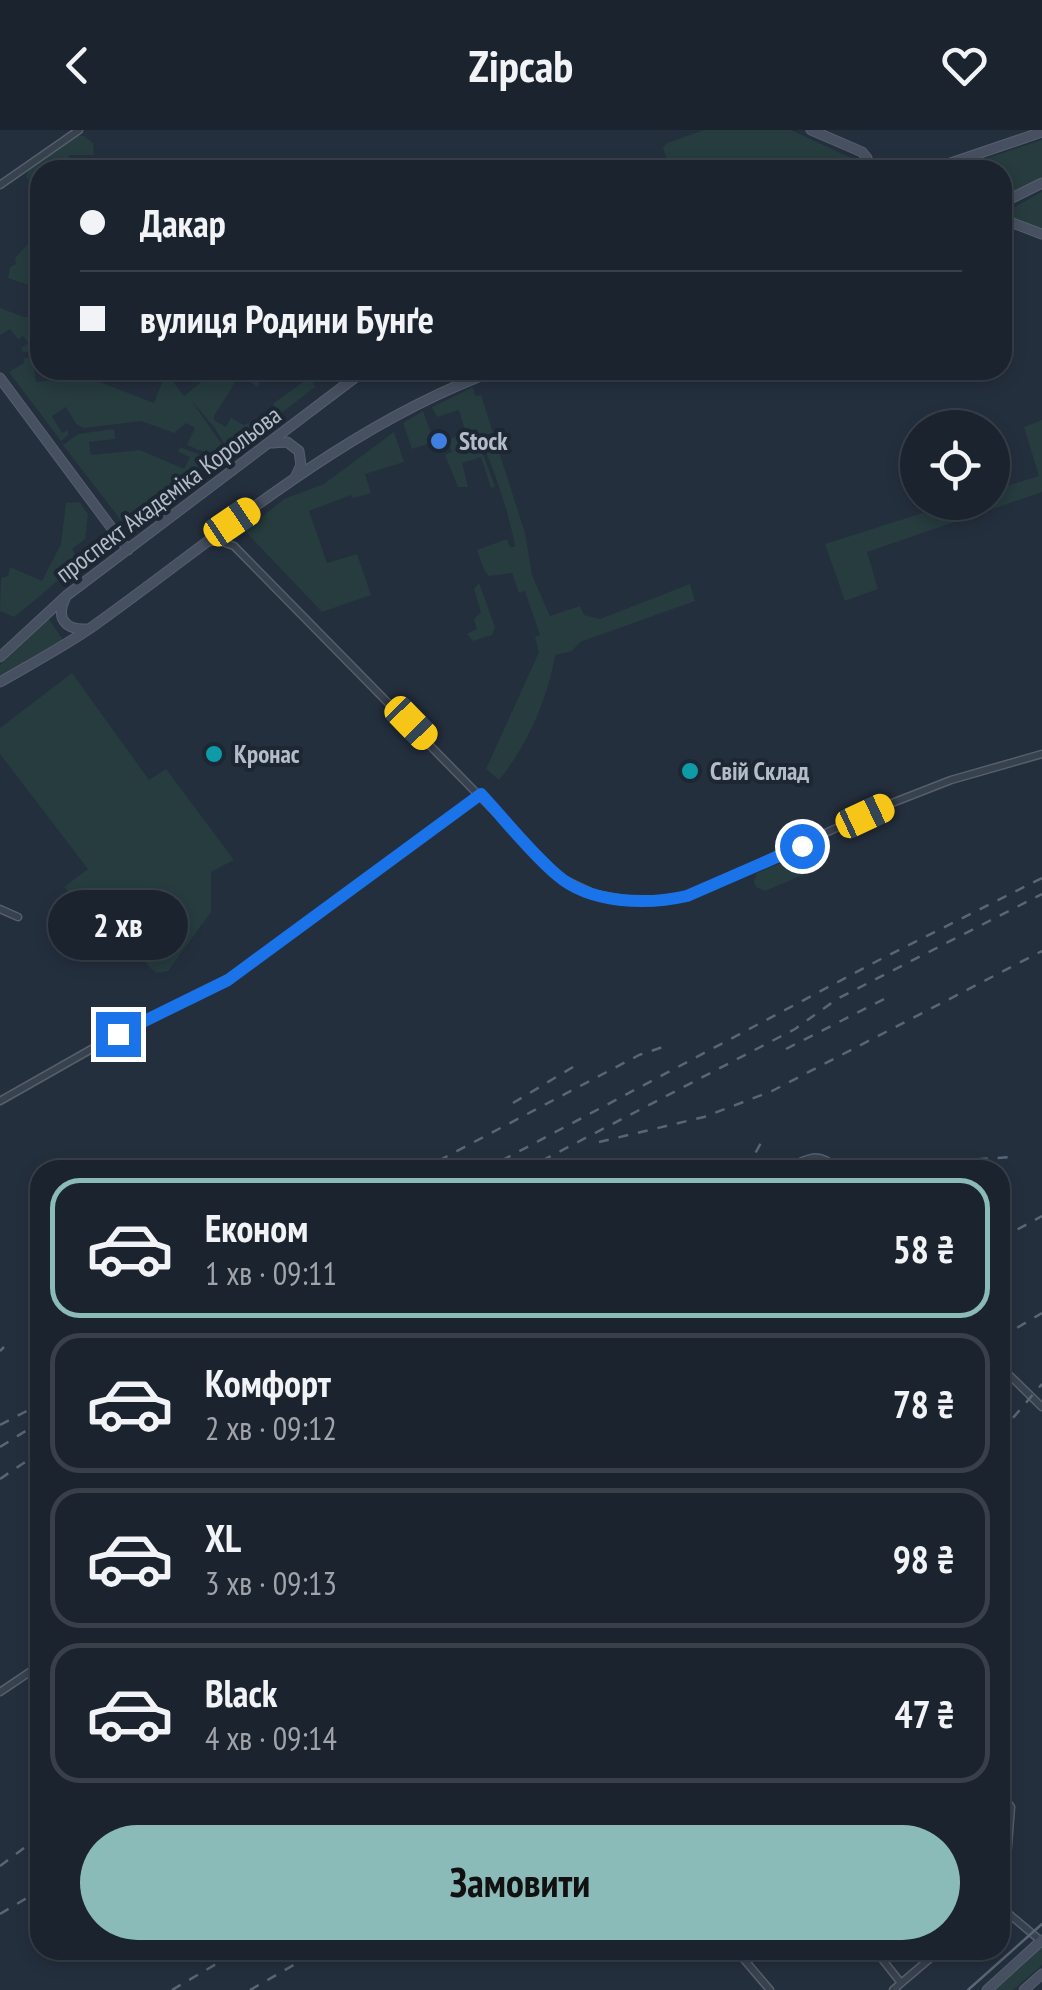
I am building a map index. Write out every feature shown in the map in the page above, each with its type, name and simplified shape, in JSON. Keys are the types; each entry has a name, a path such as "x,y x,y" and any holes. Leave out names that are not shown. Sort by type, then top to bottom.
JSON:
{"main road":[{"path":"812,130 862,152 867,160"},
{"path":"959,160 1042,132"},
{"path":"1012,198 1042,183"},
{"path":"1012,223 1042,234"},
{"path":"0,378 128,550"},
{"name":"проспект Академіка Корольова","path":"0,657 66,596 352,380"},
{"path":"0,682 88,629 294,480 424,401 473,380"},
{"path":"270,444 287,442 300,452 301,464 294,480"},
{"path":"66,596 60,611 64,622 73,629 88,629"},
{"path":"986,1990 1041,1940"},
{"path":"1024,1990 1042,1974"}],"street":[{"path":"35,160 79,130"},
{"path":"0,184 30,163"},
{"path":"232,522 230,538 234,546 559,877 574,886 627,900 667,901 708,888 951,780 1042,754"},
{"path":"203,543 220,541 234,546"},
{"path":"0,1101 102,1043 228,980 481,794"},
{"path":"0,909 18,917"},
{"path":"802,1160 813,1156 827,1160"},
{"path":"1010,1376 1042,1407"},
{"path":"0,1692 30,1672"},
{"path":"1010,1915 1041,1940"},
{"path":"748,1960 746,1962 770,1990"},
{"path":"882,1960 901,1983"},
{"path":"893,1990 928,1960"}],"green space":[{"path":"704,130 791,130 852,160 667,160 663,148"},
{"path":"78,136 93,143 94,155 43,160"},
{"path":"1042,140 1042,179 1012,195 1012,160 981,160"},
{"path":"1042,192 1042,231 1012,218 1012,208"},
{"path":"29,243 30,286 8,278 15,258"},
{"path":"0,308 30,317 30,352 21,348 28,343 23,336 18,339 10,329 0,335"},
{"path":"30,357 30,380 94,380 154,403 163,380 172,380 184,396 204,380 236,380 214,416 226,427 231,418 253,427 273,412 274,403 306,380 312,380 315,387 230,453 191,400 223,446 225,453 219,458 187,445 195,428 186,423 174,433 141,421 84,428 76,424 66,407 52,416 62,433 68,430 61,441 9,372 24,363 24,358"},
{"path":"473,387 475,396 481,395 525,533 532,575 550,616 580,606 584,615 600,619 690,584 695,601 580,642 572,651 555,655 535,721 499,780 486,769 539,652 535,637 540,635 525,591 519,593 512,573 489,576 477,550 507,539 510,547 515,547 488,456 477,438 495,487 491,488 481,457 462,463 468,487 458,487 445,455 452,452 442,442 466,433 459,410 437,417 432,407"},
{"path":"423,411 434,442 412,449 403,423"},
{"path":"1042,420 1042,492 1010,503 1010,485 1039,476 1024,427"},
{"path":"114,429 115,439 89,442 91,455 140,450 184,469 190,457 178,452 180,447 216,461 127,528 63,445 78,434"},
{"path":"394,432 404,462 365,474 371,493 353,498 351,495 309,511 327,563 357,554 371,595 322,612 245,531 284,499 324,484"},
{"path":"79,502 88,514 85,539 72,549 80,562 14,617 0,611 1,578 8,576 10,567 42,581 61,544 66,503"},
{"path":"901,520 960,520 867,552 878,589 845,601 825,544"},
{"path":"479,583 495,627 492,635 473,641 467,634 477,629 474,619 481,612 474,589"},
{"path":"48,618 63,640 0,675 0,665"},
{"path":"72,673 149,780 166,769 234,860 211,872 211,912 168,971 157,973 150,968 106,908 94,916 64,887 88,869 0,754 0,728"},
{"path":"795,857 806,863 803,875 765,891 756,887 757,873"},
{"path":"1042,1947 1042,1965 1013,1990 993,1990"}],"tram line":[{"path":"1010,1953 1042,1924"},
{"path":"968,1990 1002,1960"}],"railway":[{"path":"503,1160 1042,878"},
{"path":"543,1160 795,1029 837,999 1042,894"},
{"path":"599,1142 704,1117 772,1091 1042,951"},
{"path":"786,1049 888,997"},
{"path":"440,1160 639,1055 666,1046"},
{"path":"513,1103 578,1064"},
{"path":"752,1160 762,1141"},
{"path":"969,1160 1010,1157"},
{"path":"1010,1234 1042,1216"},
{"path":"1010,1332 1042,1313"},
{"path":"0,1351 4,1347"},
{"path":"1010,1421 1042,1384"},
{"path":"0,1425 30,1409"},
{"path":"0,1447 30,1428"},
{"path":"0,1479 30,1459"},
{"path":"0,1866 30,1844"},
{"path":"0,1914 30,1896"},
{"path":"172,1990 223,1960"},
{"path":"250,1990 302,1960"}],"place":[{"name":"Stock","path":"439,441"},
{"name":"Кронас","path":"214,754"},
{"name":"Свій Склад","path":"690,771"}],"route":[{"path":"118,1034 228,980 481,794 559,877 595,894 627,900 667,901 687,896 802,846"}]}
